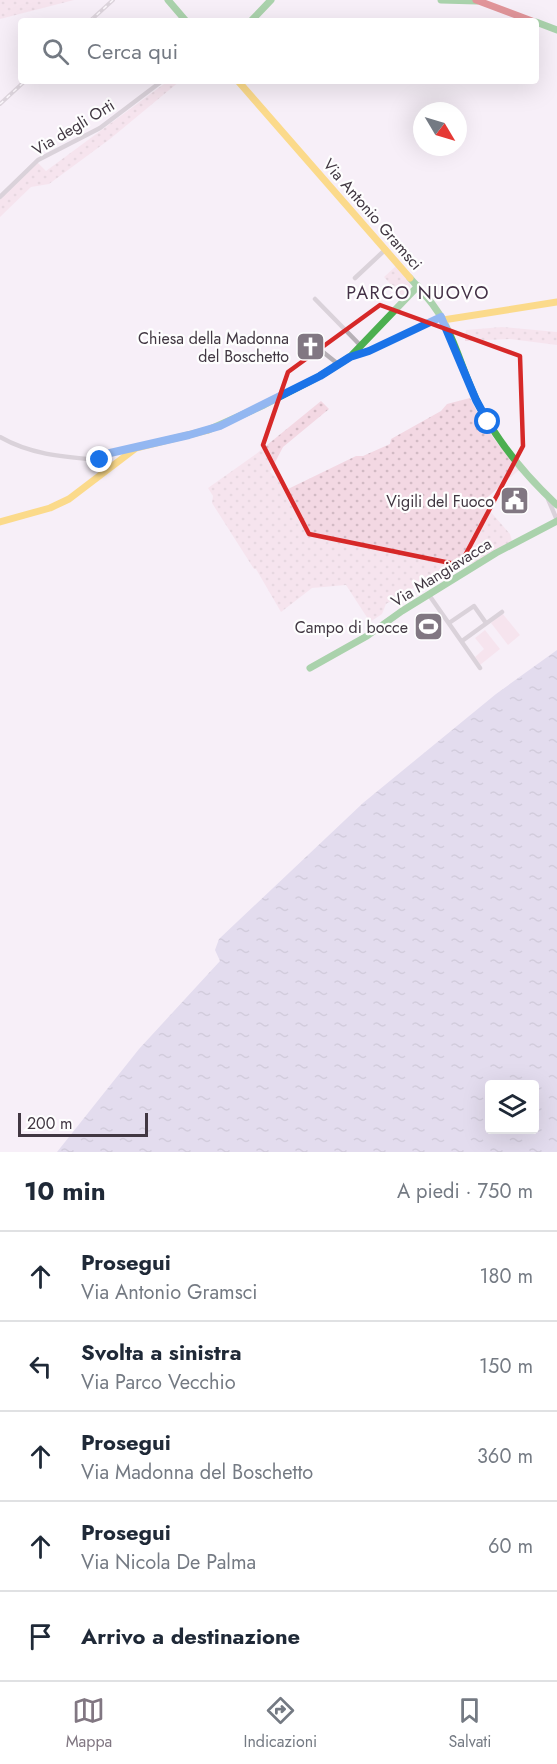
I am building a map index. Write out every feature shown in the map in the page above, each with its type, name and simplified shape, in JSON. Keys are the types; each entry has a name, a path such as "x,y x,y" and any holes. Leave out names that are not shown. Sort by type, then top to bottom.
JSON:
{"main road":[{"path":"168,0 183,18"},
{"path":"254,18 271,0"},
{"path":"441,0 476,0 523,18"},
{"path":"539,24 557,30"},
{"name":"Via Antonio Gramsci","path":"241,84 418,286 440,319 476,400 500,441 557,505"},
{"path":"0,522 58,504 84,489 135,448 220,426 310,381 350,357 418,286"},
{"path":"440,319 557,302"},
{"name":"Via Mangiavacca","path":"310,668 367,636 496,553 557,520"}],"street":[{"name":"Via degli Orti","path":"0,197 38,160 100,128 158,84"},
{"path":"355,278 386,249"},
{"path":"315,299 361,346"},
{"path":"350,357 369,351 440,319"},
{"path":"318,348 338,364"},
{"path":"0,437 25,449 51,455 100,460 110,453 135,448"},
{"path":"100,460 102,474"},
{"name":"Via Antonio Gramsci","path":"547,496 557,520"},
{"path":"429,595 480,668"},
{"path":"449,623 474,606 486,623"},
{"path":"462,641 502,612"}],"highlighted area":[{"path":"380,305 520,356 523,446 460,565 309,534 263,445 288,372"}],"shaded area":[{"path":"0,0 74,0 0,19"},
{"path":"164,84 176,84 110,139 49,184 31,187 0,217 0,199 37,162 46,171"},
{"path":"396,266 410,281 410,288 404,298 384,277"},
{"path":"502,327 557,332 557,345 510,339 465,341 466,330"},
{"path":"470,398 492,436 520,469 482,502 510,534 512,541 473,564 466,556 386,604 382,614 370,622 346,585 312,588 281,612 256,569 212,503 213,496 208,488 256,454 321,401 329,409 283,447 270,472 288,489 356,456 363,456 390,444 391,439 441,411 447,404"},
{"path":"502,613 520,635 508,645 491,623"},
{"path":"485,630 500,649 480,665 475,657 484,649 475,638"}],"water":[{"path":"557,650 557,1152 57,1152 139,1049 220,961 215,950 219,939 363,803 496,694"}],"railway":[{"path":"93,18 113,0"},
{"path":"0,104 22,84"}],"traffic: fast":[{"path":"168,0 183,18"},
{"path":"254,18 271,0"},
{"path":"441,0 477,1"},
{"path":"539,23 557,30"},
{"path":"410,278 430,300 442,319 489,424 526,473 557,505"},
{"path":"208,430 264,405 320,376 350,357 418,286"},
{"path":"310,668 367,636 402,611 496,553 557,521"}],"traffic: slow":[{"path":"241,84 410,278"},
{"path":"443,320 557,302"},
{"path":"0,522 50,508 69,499 136,448 208,430"}],"traffic: jam":[{"path":"476,0 524,18"}],"place":[{"name":"Chiesa della Madonna del Boschetto","path":"310,347"},
{"name":"Vigili del Fuoco","path":"515,501"},
{"name":"Campo di bocce","path":"429,627"}],"district":[{"name":"PARCO NUOVO","path":"418,293"}],"route":[{"path":"100,460 110,453 220,426 320,376 350,357 369,351 441,317 476,400 488,422"}]}
